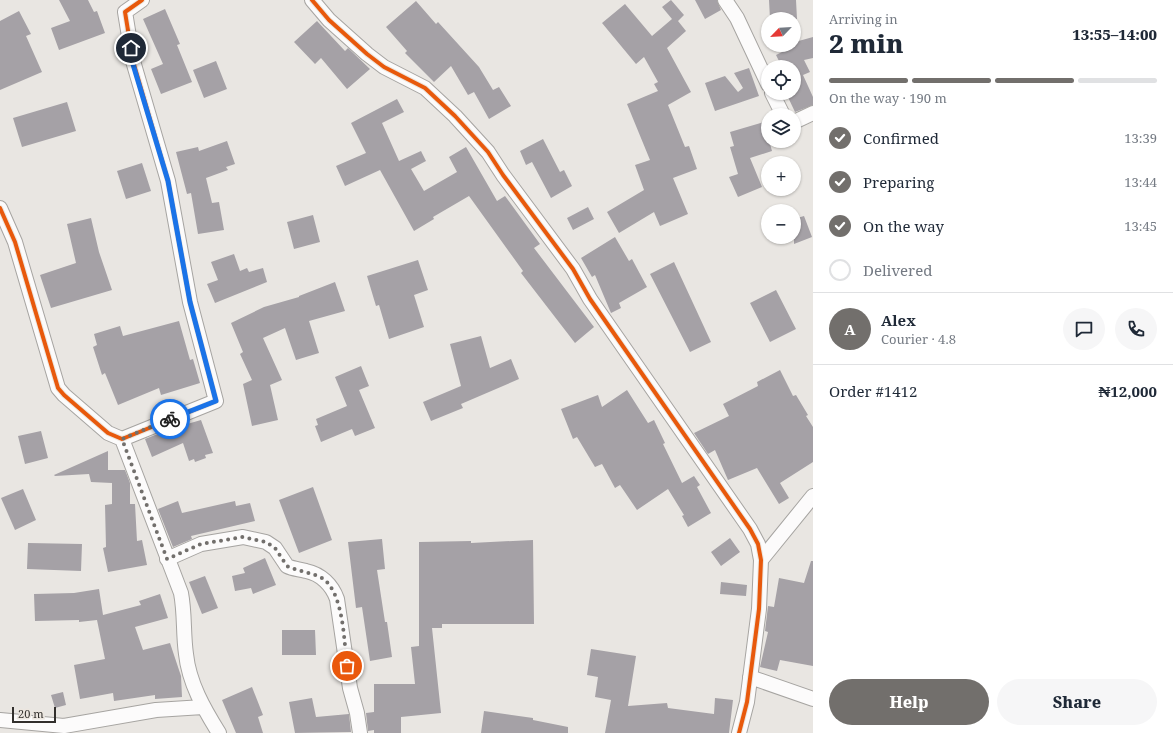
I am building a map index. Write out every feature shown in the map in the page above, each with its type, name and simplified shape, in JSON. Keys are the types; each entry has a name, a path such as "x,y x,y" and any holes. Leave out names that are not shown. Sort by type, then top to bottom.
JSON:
{"street":[{"path":"0,208 15,242 58,388 64,395 108,433 122,439 216,401 190,302 168,181 132,61 125,12 142,0"},
{"path":"312,0 329,20 367,54 384,67 425,88 455,116 488,152 502,175 573,269 590,299 750,530 758,544 761,560 759,609 747,702 739,733"},
{"path":"725,0 737,18 761,69"},
{"path":"801,119 813,113"},
{"path":"122,439 183,605 186,655 190,677 203,707 219,733"},
{"path":"761,560 813,496"},
{"path":"167,559 201,544 243,537 266,542 275,548 287,566 307,571 329,584 334,589 340,613 350,688 357,713 360,733"},
{"path":"750,677 813,699"},
{"path":"0,720 81,729 156,710 203,707"}],"building":[{"path":"59,0 88,0 94,12 97,11 105,33 59,50 51,28 70,21"},
{"path":"671,0 684,15 678,21 686,31 667,48 691,92 668,105 685,147 689,146 697,169 673,178 688,214 660,226 654,212 619,233 607,212 644,190 635,165 650,160 627,104 658,91 654,84 658,82 644,57 636,64 602,23 625,4 652,36 672,19 662,7"},
{"path":"695,0 717,0 721,10 705,19"},
{"path":"769,0 796,0 797,12 770,12"},
{"path":"416,1 436,24 438,22 479,67 493,90 499,87 511,106 489,119 474,92 468,95 451,66 434,82 405,53 407,51 386,27"},
{"path":"165,9 180,44 177,45 192,82 161,94 151,69 163,64 143,19"},
{"path":"19,11 31,34 26,36 42,72 0,90 0,21"},
{"path":"317,21 345,51 348,48 370,69 347,89 321,58 315,64 294,42"},
{"path":"813,37 813,58 804,60 810,72 803,75 813,97 813,105 801,110 801,108 793,108 789,100 801,100 801,60 778,60 776,55 782,52 801,52 801,40"},
{"path":"216,61 227,89 204,98 193,70"},
{"path":"749,68 759,96 715,111 705,83 725,76 738,92 743,88 734,73"},
{"path":"397,99 404,112 382,123 399,161 421,151 426,161 411,169 424,191 457,172 449,157 466,147 497,201 505,196 540,244 534,248 594,327 575,343 521,273 523,271 469,196 433,217 434,219 414,231 380,170 345,186 336,166 366,153 351,123"},
{"path":"67,102 76,131 22,147 13,118"},
{"path":"761,123 761,148 771,148 772,151 750,158 761,187 738,197 729,177 738,174 730,147 734,146 730,132"},
{"path":"543,139 560,172 564,170 572,186 551,198 532,162 526,165 520,151"},
{"path":"227,141 235,164 226,167 228,170 206,178 212,203 219,202 224,230 198,234 191,193 187,194 176,152 198,147 199,151"},
{"path":"142,163 151,191 126,199 117,171"},
{"path":"588,207 594,219 573,230 567,218"},
{"path":"313,215 320,242 294,249 287,222"},
{"path":"804,216 812,237 801,241 801,217"},
{"path":"91,218 99,252 112,290 51,308 40,275 76,263 67,224"},
{"path":"615,237 629,261 632,259 647,287 619,303 621,308 611,313 595,275 592,277 581,258"},
{"path":"234,254 240,271 247,268 249,272 263,268 267,282 215,303 207,284 218,280 211,262"},
{"path":"418,260 428,290 414,295 424,327 389,339 379,305 376,306 367,276"},
{"path":"674,262 711,342 690,352 650,274"},
{"path":"335,282 345,311 309,321 319,353 296,360 285,328 263,338 282,380 270,385 278,420 252,426 243,384 252,380 240,354 243,352 231,323 264,307 299,297"},
{"path":"776,290 796,329 770,342 750,303"},
{"path":"179,321 190,360 193,359 200,383 161,395 159,388 118,405 105,373 102,375 93,347 97,345 94,334 120,326 123,336"},
{"path":"481,336 490,368 511,359 519,379 461,404 463,408 431,421 423,402 461,386 450,344"},
{"path":"361,366 369,386 359,390 375,428 355,436 352,429 321,442 315,426 318,425 316,419 347,406 335,377"},
{"path":"780,370 793,396 796,395 808,415 806,416 813,427 813,462 780,483 789,498 779,504 757,468 728,480 715,450 708,454 694,433 729,416 723,404 758,386 757,382"},
{"path":"627,390 648,423 654,420 665,443 663,444 682,483 694,476 700,485 697,487 711,513 688,527 682,516 684,515 668,489 637,510 620,485 615,488 602,464 595,467 577,437 573,439 561,409 598,395 602,407"},
{"path":"201,420 213,453 205,455 206,458 195,462 194,459 189,461 183,443 152,457 145,439 170,429"},
{"path":"41,431 48,458 25,464 18,436"},
{"path":"108,451 108,470 125,470 130,483 130,504 135,504 137,541 142,540 147,565 108,572 103,548 106,547 105,505 112,504 112,483 91,482 89,474 54,475"},
{"path":"313,487 332,540 299,553 279,500"},
{"path":"23,489 36,520 15,530 1,498"},
{"path":"178,501 182,513 235,501 236,506 250,503 255,521 191,536 192,539 173,547 158,509"},
{"path":"730,538 740,552 721,566 711,552"},
{"path":"382,539 385,569 377,570 392,657 370,661 362,607 356,608 348,542"},
{"path":"533,540 534,624 442,624 442,628 432,628 441,713 401,717 401,733 374,733 374,730 368,731 366,713 374,712 374,684 415,684 411,647 419,646 419,542 471,541 471,543"},
{"path":"28,543 82,544 81,571 27,569"},
{"path":"265,558 276,585 253,594 251,588 235,591 232,576 245,573 243,568"},
{"path":"811,561 813,561 813,666 780,660 777,671 760,667 768,632 765,631 768,606 774,607 779,578 804,583"},
{"path":"205,576 218,608 202,614 189,582"},
{"path":"721,582 747,585 746,596 720,594"},
{"path":"99,589 103,615 141,605 139,601 160,594 168,618 135,627 143,650 170,643 181,676 182,697 155,699 155,695 114,701 113,693 80,699 74,665 105,659 97,620 79,622 79,620 35,621 34,594 74,593"},
{"path":"282,630 315,630 316,655 282,655"},
{"path":"591,649 636,656 628,706 667,703 668,708 714,714 715,698 733,700 729,733 605,733 611,700 595,697 598,677 587,675"},
{"path":"252,687 263,715 258,717 263,733 236,733 222,700"},
{"path":"63,692 66,705 55,708 51,695"},
{"path":"312,698 316,717 349,714 351,732 295,733 289,702"},
{"path":"484,711 533,718 533,720 568,727 568,733 481,733"}],"cycle path":[{"path":"0,208 15,242 58,388 64,395 108,433 122,439 216,401 190,302 168,181 133,61 125,12 142,0"},
{"path":"312,0 329,20 367,54 384,67 425,88 455,116 488,152 503,175 573,269 590,299 750,529 758,544 761,560 759,609 747,702 739,733"}],"way so far":[{"path":"170,419 122,439 167,559 201,544 243,537 266,542 275,548 287,566 292,569 307,571 323,579 334,589 341,620 347,666"}],"route":[{"path":"131,48 132,61 168,181 190,302 216,401 170,419"}]}
